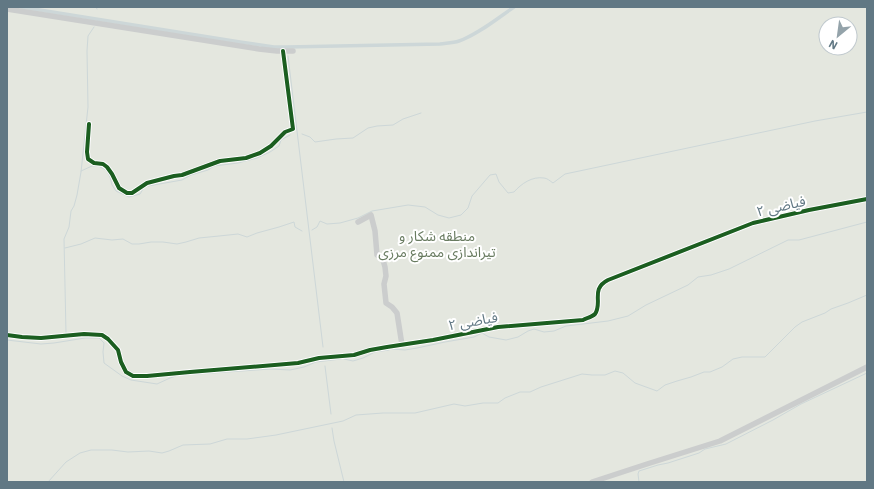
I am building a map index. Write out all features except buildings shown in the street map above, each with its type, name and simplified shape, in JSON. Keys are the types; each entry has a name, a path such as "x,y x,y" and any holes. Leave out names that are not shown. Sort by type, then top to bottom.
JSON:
{"street":[{"path":"7,9 258,49 293,51"},
{"path":"89,124 86,152 88,159 94,163 103,164 107,167 119,188 127,193 132,193 147,184 182,175 213,163 246,158 260,153 272,146 285,132 293,129 283,51"},
{"name":"فیاضی ۲","path":"7,335 42,338 84,334 102,335 118,350 126,372 134,376 147,376 298,363 319,358 354,355 370,350 433,340 498,327 583,320 594,316 597,309 599,288 603,282 753,223 867,199"},
{"path":"358,222 372,216 377,255 382,260 385,267 386,276 384,284 386,303 397,313 402,345"},
{"path":"592,482 720,441 867,368"}],"green space":[{"name":"منطقه شکار و تیراندازی ممنوع مرزی","path":"7,7 867,7 867,482 7,482"}],"waterway":[{"path":"21,7 274,47 452,43 473,35 514,7"},
{"path":"66,333 64,239 69,227 71,211 77,195 81,172 88,107 88,36 94,27"},
{"path":"288,56 323,347"},
{"path":"312,230 317,227 320,221 327,224 340,223 358,218 372,211 408,205 425,207 438,215 449,218 461,215 468,208 472,196 490,175 496,174 499,182 508,193 514,192 520,186 535,178 545,178 553,183 565,174 815,121 867,112"},
{"path":"302,134 310,137 315,142 353,138 368,128 393,125 403,119 421,113"},
{"path":"148,186 182,180 191,175 208,170 214,166 238,163 257,158 279,146 281,140 290,135"},
{"path":"81,171 92,166 97,166"},
{"path":"100,167 106,170 116,191 129,197 140,194 143,189"},
{"path":"65,248 81,244 95,238 112,240 123,239 132,244 151,242 177,244 199,238 238,234 247,237 294,222 295,227 302,231"},
{"path":"392,349 405,350 417,348 474,337 482,333 489,337 506,340 518,337 534,329 544,332 554,331 566,326 608,321 628,316 646,305 688,285 698,277 711,275 729,269 788,240 799,240 867,222"},
{"path":"48,482 66,462 80,453 91,450 128,452 149,451 162,453 183,445 210,444 227,439 247,439 276,435 343,421 356,415 415,413 454,404 465,406 483,403 498,403 505,398 520,392 530,392 582,374 605,375 615,371 623,373 635,383 657,391 665,385 722,367 733,359 742,357 765,357 802,322 867,295"},
{"path":"7,340 41,344 85,338 99,338 104,343 104,363 122,376 131,380 157,384 176,376"},
{"path":"344,359 353,361 375,352 389,350"},
{"path":"184,375 271,369 290,370 304,367 316,362 341,359"},
{"path":"325,366 331,414"},
{"path":"639,482 639,471 699,453 705,449 726,444 801,404 867,373"},
{"path":"332,428 344,482"}],"cycle path":[{"path":"89,124 88,159 94,163 103,164 107,167 119,188 127,193 132,193 147,183 182,175 220,161 246,158 260,153 271,146 285,132 293,129 283,51"},
{"path":"7,335 41,338 84,334 102,335 118,350 121,362 126,372 133,376 147,376 298,363 319,358 354,355 370,350 433,340 498,327 583,320 595,314 598,305 598,292 603,284 608,280 753,223 867,199"}]}
